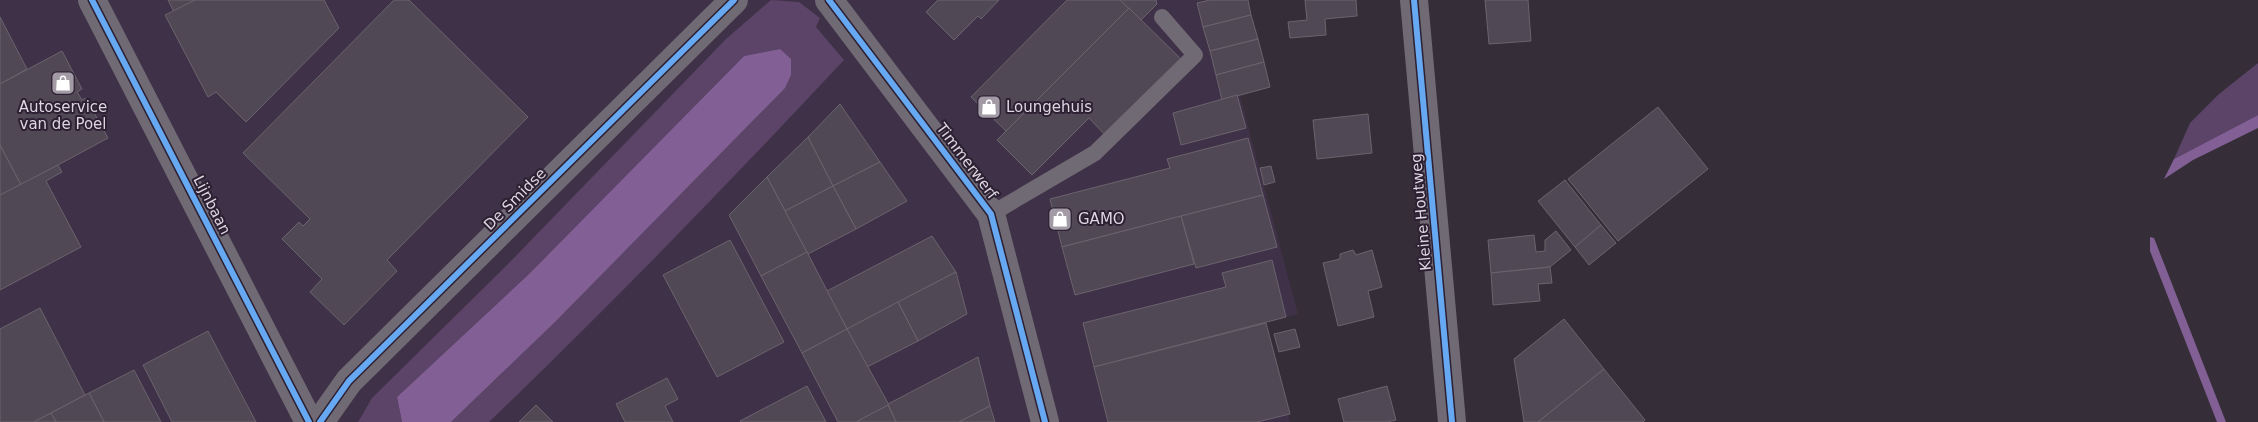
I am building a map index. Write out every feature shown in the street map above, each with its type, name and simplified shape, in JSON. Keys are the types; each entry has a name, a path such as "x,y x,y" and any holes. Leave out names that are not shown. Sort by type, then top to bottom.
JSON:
{"street":[{"name":"Lijnbaan","path":"92,0 309,422"},
{"name":"De Smidse","path":"320,422 350,381 734,0"},
{"name":"Timmerwerf","path":"829,0 991,214 1044,422"},
{"name":"Kleine Houtweg","path":"1414,0 1452,422"}],"lane":[{"path":"991,214 1094,153 1195,55 1162,17"}],"shaded area":[{"path":"0,0 1245,0 1236,81 1298,314 1266,322 1290,422 0,422"},
{"path":"771,0 799,2 820,18 816,27 844,60 669,243 489,422 451,422 551,326 780,49 744,56 529,274 397,397 402,422 358,422 372,398 507,265 726,39"},
{"path":"780,49 791,59 791,75 785,88 551,326 451,422 402,422 397,397 529,274 744,56"},
{"path":"2258,63 2258,115 2174,159 2190,123 2219,94"},
{"path":"2258,115 2258,128 2193,160 2164,179 2174,159"},
{"path":"2150,237 2154,238 2226,422 2217,422 2150,251"}],"building":[{"path":"168,0 195,0 174,12"},
{"path":"195,0 324,0 339,28 246,122 216,92 208,97 165,15"},
{"path":"394,0 409,0 528,117 387,260 397,271 344,325 310,292 322,279 282,239 299,222 303,226 310,219 243,153"},
{"path":"938,0 999,0 981,19 978,16 954,40 926,12"},
{"path":"1067,0 1120,0 1129,8 1006,131 971,97"},
{"path":"1120,0 1156,0 1157,4 1141,20"},
{"path":"1210,0 1248,0 1251,15 1203,27 1197,3"},
{"path":"1305,0 1356,0 1357,16 1325,19 1326,35 1290,38 1288,22 1307,20"},
{"path":"1485,0 1528,0 1531,41 1489,44"},
{"path":"1129,8 1181,59 1106,136 1089,118 1032,175 997,140"},
{"path":"1251,15 1258,39 1210,51 1203,27"},
{"path":"0,17 27,69 0,84"},
{"path":"1258,39 1264,62 1216,75 1210,51"},
{"path":"62,51 82,89 77,92 82,100 86,98 108,138 21,185 0,145 0,84"},
{"path":"1264,62 1270,87 1222,100 1216,75"},
{"path":"1237,95 1246,128 1181,145 1173,113"},
{"path":"840,104 880,162 833,186 808,137"},
{"path":"1658,107 1708,169 1618,241 1568,179"},
{"path":"1368,114 1372,153 1317,159 1313,120"},
{"path":"808,137 833,186 785,211 767,177"},
{"path":"1248,138 1263,195 1062,247 1050,199 1170,168 1167,159"},
{"path":"0,145 21,185 0,195"},
{"path":"880,162 907,201 856,229 833,186"},
{"path":"58,165 62,172 46,181 81,247 0,290 0,195"},
{"path":"1271,166 1275,182 1264,185 1260,168"},
{"path":"767,177 807,252 761,276 729,215"},
{"path":"1565,180 1601,225 1575,247 1538,201"},
{"path":"833,186 856,229 808,254 785,211"},
{"path":"1263,195 1277,247 1196,268 1181,216"},
{"path":"1181,216 1194,264 1075,295 1062,247"},
{"path":"1601,225 1616,243 1589,265 1575,247"},
{"path":"1556,231 1571,250 1550,267 1491,273 1488,240 1534,235 1536,252 1545,251 1545,240"},
{"path":"932,236 956,272 847,329 827,291"},
{"path":"730,240 784,342 717,377 663,275"},
{"path":"1353,250 1356,255 1372,250 1382,287 1368,291 1374,317 1338,326 1323,263 1340,259 1340,254"},
{"path":"807,252 847,329 802,353 761,276"},
{"path":"1272,260 1286,317 1094,367 1083,323 1226,287 1222,273"},
{"path":"1550,267 1552,283 1538,284 1540,301 1493,305 1491,273"},
{"path":"956,272 967,314 918,341 898,302"},
{"path":"898,302 918,341 867,367 847,329"},
{"path":"40,308 85,395 34,422 0,422 0,329"},
{"path":"1564,319 1604,369 1538,422 1524,422 1514,359"},
{"path":"1266,323 1290,414 1257,422 1108,422 1094,367"},
{"path":"847,329 889,405 856,422 838,422 802,353"},
{"path":"1295,329 1300,347 1279,352 1274,334"},
{"path":"208,331 256,422 172,422 143,365"},
{"path":"978,357 990,406 959,422 896,422 888,404"},
{"path":"1604,369 1645,420 1643,422 1538,422"},
{"path":"134,370 161,422 104,422 89,393"},
{"path":"667,378 678,399 665,406 673,422 625,422 616,404"},
{"path":"807,386 826,422 740,421"},
{"path":"1387,386 1396,420 1387,422 1344,422 1338,399"},
{"path":"89,393 104,422 56,422 51,413"},
{"path":"536,405 553,422 519,422"},
{"path":"888,405 896,422 856,422"},
{"path":"990,406 995,422 959,422"},
{"path":"51,413 56,422 34,422"}],"cycle path":[{"path":"92,0 309,422"},
{"path":"320,422 349,381 734,0"},
{"path":"829,0 991,214 1045,422"},
{"path":"1414,0 1452,422"}],"place":[{"name":"Autoservice van de Poel","path":"63,83"},
{"name":"Loungehuis","path":"989,107"},
{"name":"GAMO","path":"1060,219"}]}
